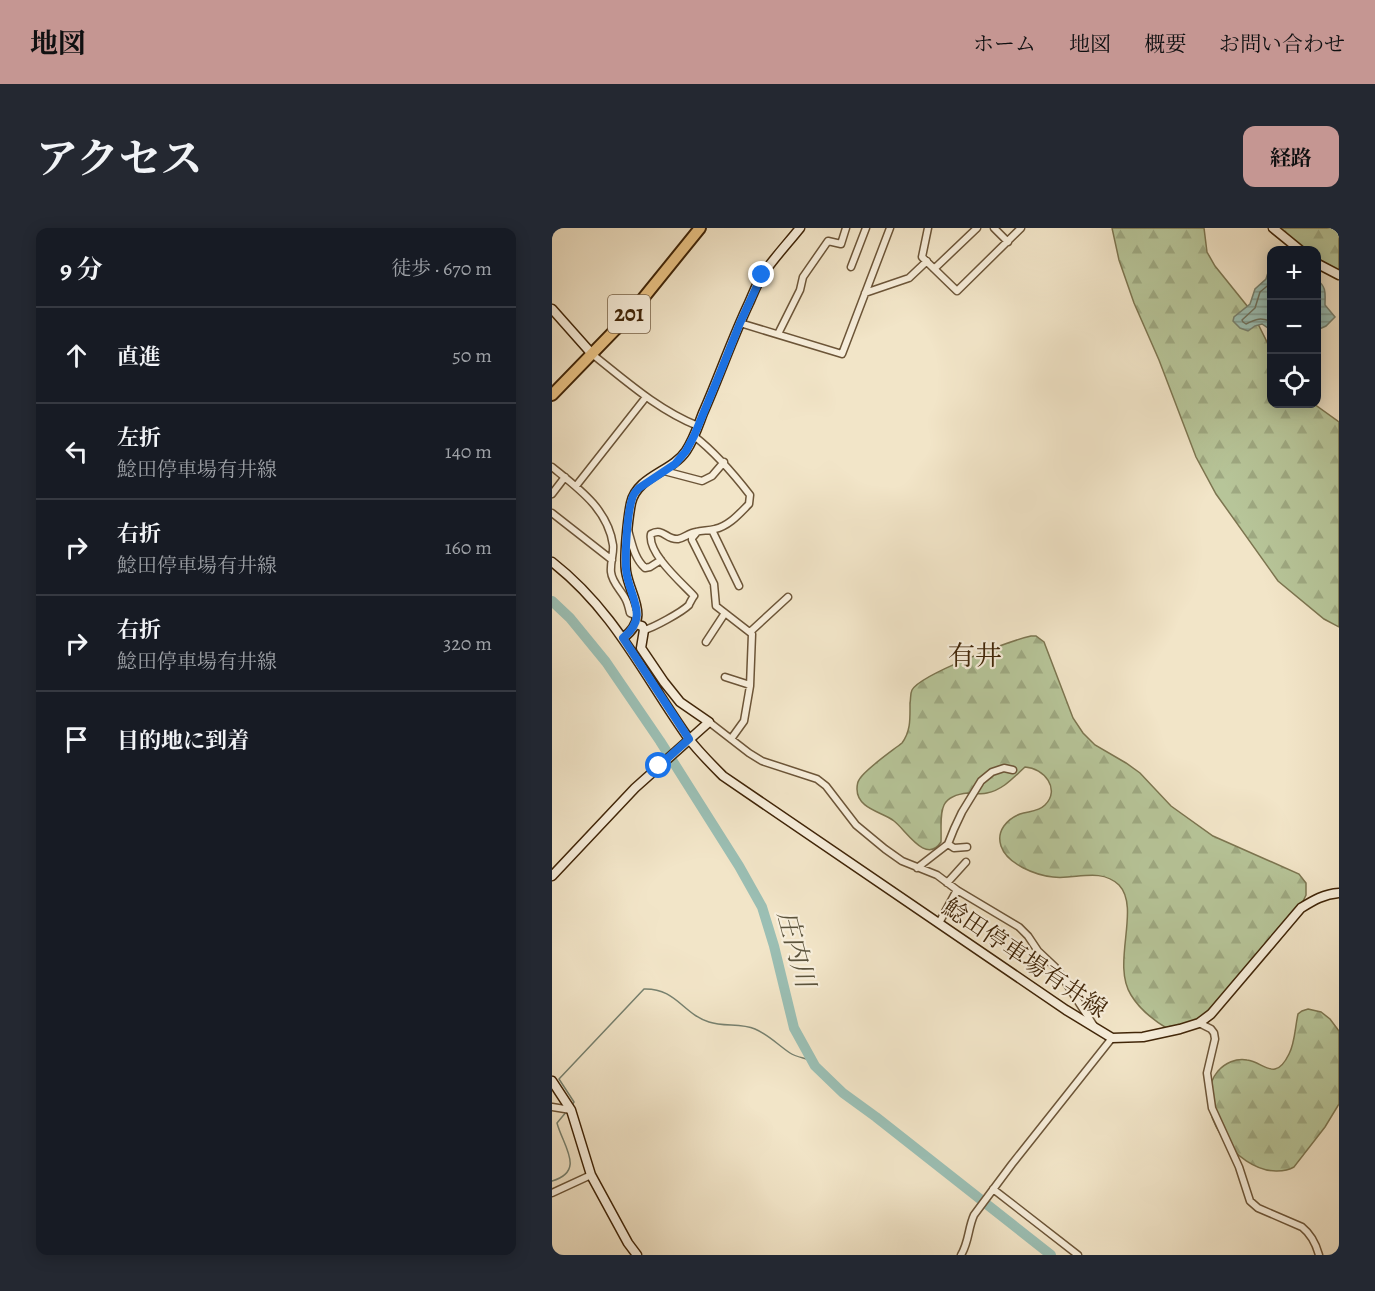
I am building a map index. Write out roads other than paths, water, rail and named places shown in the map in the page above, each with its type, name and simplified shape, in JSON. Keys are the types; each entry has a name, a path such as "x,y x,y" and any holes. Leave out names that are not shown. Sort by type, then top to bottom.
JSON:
{"highway":[{"name":"201","path":"552,395 641,301 700,228"}],"main road":[{"path":"623,638 629,633 636,620 636,603 626,570 630,509 635,492 675,464 686,451 762,275 800,228"},
{"path":"1273,228 1295,246"},
{"path":"1321,265 1339,275"},
{"path":"552,309 592,354"},
{"name":"鯰田停車場有井線","path":"552,562 574,580 607,616 689,739 723,776 1098,1031 1112,1038 1143,1037 1199,1023 1211,1014 1302,908 1316,898 1339,893"},
{"path":"552,876 635,788 709,722 680,702 653,668 641,648 644,630 636,620"},
{"path":"552,1081 571,1110 591,1175 622,1233 637,1255"}],"street":[{"path":"778,334 800,290 803,277 828,241 841,244 846,228"},
{"path":"851,267 866,228"},
{"path":"740,323 842,354 890,228"},
{"path":"934,269 976,228"},
{"path":"994,228 1008,242"},
{"path":"929,229 922,257 957,291 1022,228"},
{"path":"865,293 909,278 927,261"},
{"path":"592,354 646,397 677,418 698,426"},
{"path":"576,486 646,397"},
{"path":"644,630 652,628 681,611 694,596 655,553 651,534 659,531 678,539 697,531 718,529 728,523 751,500 750,495 724,462 694,436"},
{"path":"664,471 702,481 712,476 724,462"},
{"path":"552,467 597,507 606,522 614,546 610,572 626,600 630,613 636,620"},
{"path":"552,494 565,477"},
{"path":"552,513 612,560"},
{"path":"628,530 636,556 645,568 661,560"},
{"path":"712,530 739,586"},
{"path":"697,531 692,540 714,584 716,606 752,634 750,685 744,721 731,739"},
{"path":"750,632 788,597"},
{"path":"706,642 724,613"},
{"path":"725,677 750,685"},
{"path":"709,722 762,761 817,778 866,834 902,861 937,875 957,890 1019,927 1038,951 1055,967 1098,1031"},
{"path":"917,868 948,844 962,812 981,781 992,772 1004,768 1013,770"},
{"path":"948,844 954,848 967,847"},
{"path":"946,883 966,862"},
{"path":"939,923 957,890"},
{"path":"1199,1023 1214,1033 1215,1039 1207,1073 1212,1108 1239,1167 1250,1201 1258,1208 1302,1227 1313,1239 1319,1255"},
{"path":"961,1255 966,1247 974,1215 1112,1038"},
{"path":"552,1107 571,1110"},
{"path":"552,1192 591,1175"},
{"path":"993,1190 1078,1255"}],"water":[{"path":"1267,276 1267,327 1262,324 1248,331 1240,328 1233,321 1234,317 1250,304 1255,289"},
{"path":"1321,284 1324,288 1325,305 1335,317 1321,328"}],"waterway":[{"name":"庄内川","path":"552,601 570,618 606,662 660,741 739,866 762,907 794,1028 815,1066 843,1093 1051,1255"},
{"path":"572,1105 574,1102 559,1079 644,989 655,990 672,997 692,1013 709,1022 755,1029 792,1054 812,1061"},
{"path":"552,1181 562,1177 568,1171 570,1164 570,1157 557,1123 567,1111"}],"district":[{"name":"有井","path":"975,656"}]}
